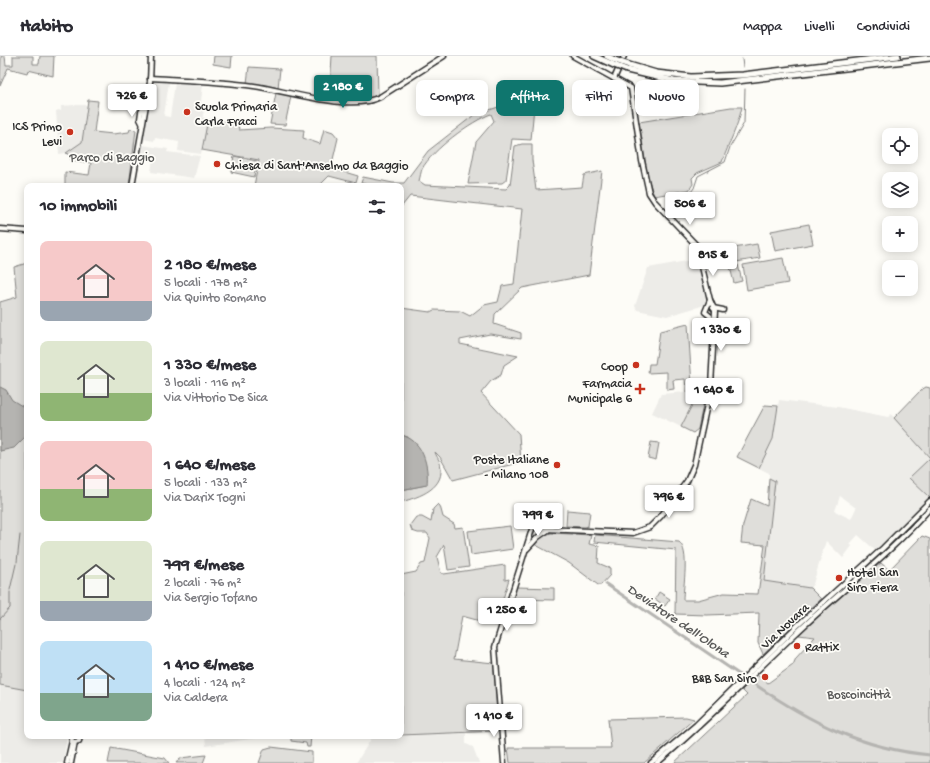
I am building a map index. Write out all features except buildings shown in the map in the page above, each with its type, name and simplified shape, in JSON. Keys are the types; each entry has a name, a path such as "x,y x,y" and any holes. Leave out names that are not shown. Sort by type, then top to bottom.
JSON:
{"highway":[{"path":"594,56 674,81 720,83 930,58"},
{"path":"607,56 614,62"},
{"path":"628,67 691,77 743,75 898,56"}],"street":[{"path":"132,183 150,78 152,56"},
{"path":"150,78 254,86 328,100 368,101 380,97 444,56"},
{"path":"533,526 536,528 633,533 650,527 661,516 689,478 711,386 714,325 710,300 697,246 651,197 642,160 632,91 628,86 573,56"},
{"path":"614,79 624,56"},
{"path":"0,229 24,231"},
{"path":"712,311 721,310"},
{"name":"Via Novara","path":"651,763 696,725 797,626 892,539 930,501"},
{"name":"Via Novara","path":"657,763 704,723 798,631 897,543 930,508"},
{"path":"533,526 560,529"},
{"path":"504,763 495,647 533,526"},
{"path":"524,555 535,539 551,529"},
{"path":"892,539 897,543"},
{"path":"67,763 74,740"},
{"path":"71,763 74,740"}],"shaded area":[{"name":"Scuola Primaria Carla Fracci","path":"154,81 169,82 164,116 170,117 175,83 203,85 200,109 204,110 202,120 207,124 201,154 178,151 179,142 155,138 154,141 143,139"},
{"name":"ICS Primo Levi","path":"88,105 82,143 66,153 59,154 56,111 61,111 61,106"},
{"path":"142,145 168,149 167,152 200,156 194,178 151,172 153,158 140,155"},
{"path":"697,259 706,301 705,305 667,316 637,310 635,306 648,268"},
{"path":"0,387 6,390 12,400 24,407 24,438 14,448 0,451"},
{"path":"699,391 681,427 652,413 661,394"},
{"path":"779,400 838,407 888,417 891,414 930,459 909,478 930,499 876,551 858,535 850,544 852,546 843,558 826,541 813,584 810,588 764,581 775,481 769,478 769,473 759,468 773,439","holes":["840,496 856,508 851,519 835,511"]},
{"path":"404,436 415,442 423,455 427,470 427,485 404,489"},
{"path":"0,685 24,689 24,739 67,739 63,763 0,763"},
{"path":"466,732 466,744 473,747 479,763 356,763 371,739 404,739 404,735"},
{"path":"205,739 250,739 206,746"}],"green space":[{"path":"1,56 5,56 6,65 13,65 13,56 33,56 33,64 39,64 40,56 54,56 53,76 28,70 27,73 8,68 0,86"},
{"path":"214,56 232,56 231,67 213,64"},
{"path":"332,56 377,56 378,95 365,100 356,100 356,90 330,89"},
{"path":"249,67 280,69 278,88 247,83"},
{"path":"276,93 291,96 285,125 270,124"},
{"name":"Parco di Baggio","path":"88,100 98,101 94,132 113,134 129,132 130,129 136,130 129,183 65,183 65,172 89,175 91,163 71,160 69,154 66,153 82,142"},
{"path":"731,107 742,107 736,128 722,162 697,173 692,178 693,184 689,190 654,196 648,178 639,122 676,116 699,116 699,112"},
{"path":"496,108 496,116 533,116 531,140 512,139 506,180 502,183 468,184 476,142 494,121 491,114 488,116 488,110"},
{"path":"473,116 487,116 463,129 434,153 422,169 419,181 425,185 506,189 510,185 515,146 522,144 532,144 532,160 536,190 582,187 584,175 602,171 589,275 522,288 495,314 494,324 521,333 521,339 490,334 460,340 460,344 518,356 504,365 501,375 491,381 481,393 519,434 521,462 453,480 440,457 435,452 440,463 441,472 439,479 430,490 404,501 404,489 426,485 408,437 404,436 404,308 430,312 434,310 460,311 470,316 484,305 498,302 502,286 514,284 522,209 410,196 404,204 404,183 428,151"},
{"path":"203,119 238,123 239,130 271,128 304,130 303,138 320,144 324,129 333,132 338,138 331,168 358,176 356,183 329,176 322,183 255,183 259,160 202,150 207,124"},
{"path":"234,156 257,161 254,177 231,172"},
{"path":"363,177 393,183 361,183"},
{"path":"809,224 813,244 775,251 771,231"},
{"path":"757,244 760,258 736,262 734,248"},
{"path":"783,258 788,283 747,290 743,265"},
{"path":"24,264 24,689 0,685 0,302 17,297 14,267"},
{"path":"738,265 742,281 734,283 730,267"},
{"path":"688,324 692,386 707,385 698,429 693,433 681,427 699,391 686,392 685,379 673,380 674,389 667,390 667,372 648,373 649,364 655,364 660,331"},
{"path":"926,387 930,388 930,458 894,418 921,390"},
{"path":"765,405 778,406 773,439 759,468 737,457"},
{"path":"651,442 659,443 656,460 648,458"},
{"path":"930,458 930,498 909,478"},
{"path":"769,478 775,481 764,581 810,588 821,599 763,654 758,643 759,613 707,615 675,614 676,550 594,542 595,535 679,542 684,553 685,561 683,600 698,600 724,593 758,594 765,545 741,543 743,525 751,499 767,506"},
{"path":"438,504 443,517 454,524 455,528 463,527 469,567 448,570 444,545 437,557 441,573 444,574 505,565 505,580 509,579 495,625 462,616 454,659 494,663 498,731 404,735 404,574 416,572 421,564 425,563 430,538 427,533 412,531 410,525 416,517 422,517 431,522 433,509"},
{"path":"567,510 590,512 588,526 566,526"},
{"path":"510,526 513,549 471,555 468,531"},
{"path":"551,533 591,535 589,544 599,546 598,563 610,568 610,575 601,585 598,585 569,563 534,544 543,536"},
{"name":"Boscoincittà","path":"922,536 930,539 930,763 674,763 747,695 742,690 757,675 768,683 793,665 796,658 815,637 799,635 839,596 881,563 889,570"},
{"path":"516,587 554,588 554,600 512,599"},
{"path":"659,592 670,599 665,606 655,599"},
{"path":"686,717 694,719 644,763 510,763 508,748 611,748 608,719"},
{"path":"291,739 311,739 310,747 307,747 306,743 291,741"},
{"path":"271,747 312,752 312,763 259,763 264,749"},
{"path":"111,748 165,758 169,763 108,763"},
{"path":"206,755 203,763 176,763 180,758"}],"waterway":[{"path":"742,59 743,67"},
{"path":"686,199 694,188 698,176 725,162 730,147 744,123 745,89"},
{"path":"17,562 20,535"},
{"path":"10,590 16,564"},
{"name":"Deviatore dell'Olona","path":"606,584 740,675"},
{"path":"0,619 10,608 10,592"},
{"name":"Deviatore dell'Olona","path":"753,683 815,721 859,740 881,747 930,755"}],"place":[{"name":"Scuola Primaria Carla Fracci","path":"187,112"},
{"name":"ICS Primo Levi","path":"70,132"},
{"name":"Chiesa di Sant'Anselmo da Baggio","path":"217,164"},
{"name":"Coop","path":"636,365"},
{"name":"Farmacia Municipale 6","path":"640,389"},
{"name":"Poste Italiane - Milano 108","path":"557,465"},
{"name":"Hotel San Siro Fiera","path":"839,578"},
{"name":"Rattix","path":"797,646"},
{"name":"B&B San Siro","path":"765,677"}]}
